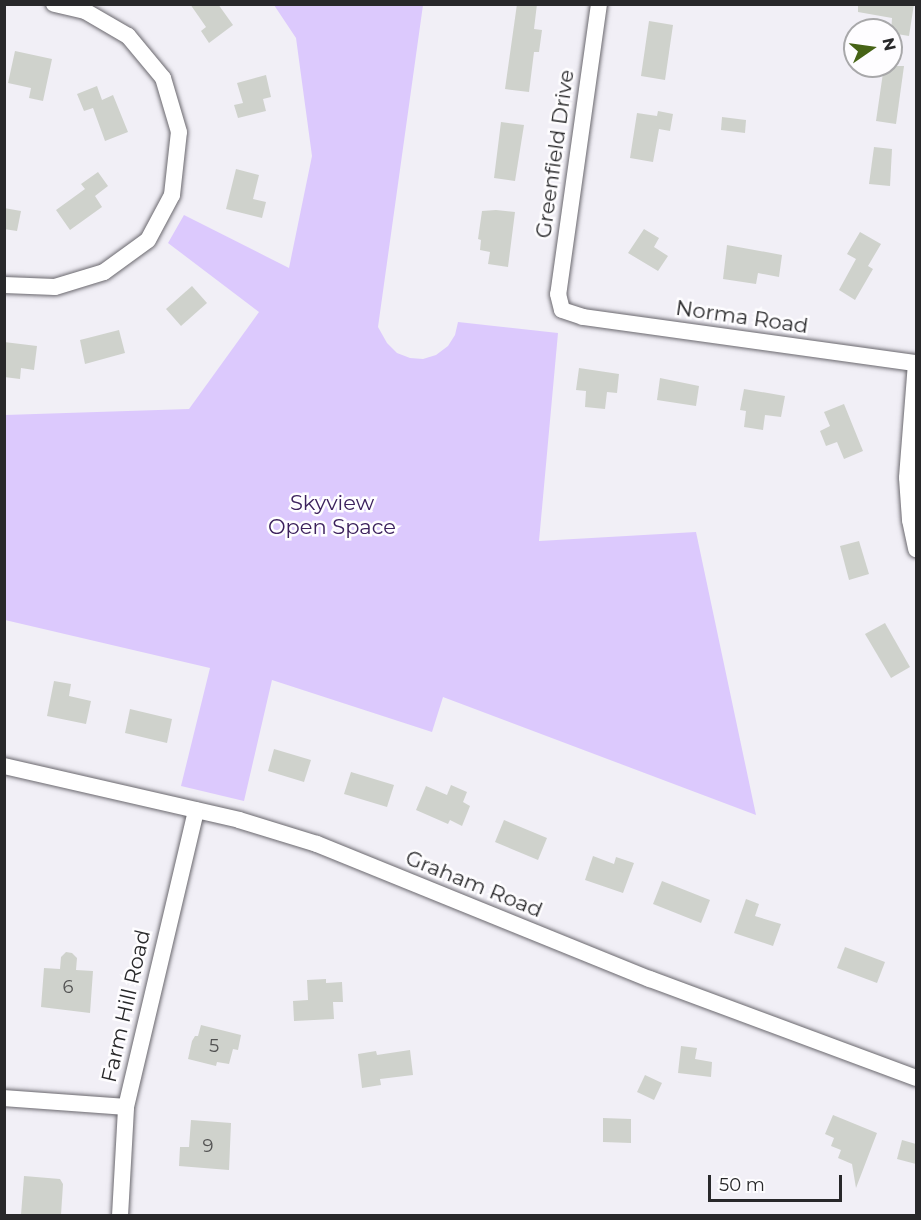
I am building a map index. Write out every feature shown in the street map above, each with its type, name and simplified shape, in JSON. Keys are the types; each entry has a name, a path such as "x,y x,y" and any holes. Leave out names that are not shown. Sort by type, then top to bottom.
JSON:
{"street":[{"path":"4,285 55,287 104,272 148,240 172,195 179,132 163,78 128,36 85,11 54,4"},
{"name":"Greenfield Drive","path":"562,310 558,294 599,4"},
{"name":"Norma Road","path":"562,310 582,317 916,363"},
{"path":"916,363 907,478 910,520 916,549"},
{"name":"Graham Road","path":"4,766 196,810 317,844 650,979 916,1078"},
{"name":"Farm Hill Road","path":"120,1215 126,1107 196,810"},
{"path":"4,1098 126,1107"}],"green space":[{"name":"Skyview Open Space","path":"274,5 423,5 378,327 387,343 397,353 410,358 423,359 436,355 448,346 455,335 458,322 558,333 539,541 696,532 756,815 443,697 432,732 272,680 244,801 181,786 210,668 5,620 5,415 189,409 259,312 168,243 184,215 289,268 312,156 296,38"}],"building":[{"path":"190,4 218,4 233,25 209,43 201,31 206,27"},
{"path":"517,4 537,4 534,29 542,30 539,52 534,52 529,92 505,89"},
{"path":"858,4 914,4 909,36 903,35 903,18 858,12"},
{"path":"649,21 673,25 665,80 641,76"},
{"path":"15,51 52,59 43,101 29,98 31,88 8,83"},
{"path":"266,75 271,97 263,99 266,111 238,118 234,105 243,103 237,83"},
{"path":"882,78 902,78 896,124 876,121"},
{"path":"97,86 102,100 113,95 128,132 105,141 93,108 84,111 77,94"},
{"path":"658,111 673,114 670,131 659,129 653,162 630,158 637,113 657,116"},
{"path":"722,117 746,120 745,133 721,130"},
{"path":"501,122 524,125 515,181 494,178"},
{"path":"874,147 892,149 890,186 869,184"},
{"path":"236,169 259,175 253,199 266,202 262,218 226,209"},
{"path":"98,172 108,186 95,196 102,207 70,230 56,210 85,189 81,184"},
{"path":"4,208 21,211 17,231 4,229"},
{"path":"482,211 515,212 508,267 488,264 490,252 480,250 481,240 478,239"},
{"path":"644,229 659,238 654,247 668,256 658,271 628,253"},
{"path":"860,232 881,244 868,266 873,269 855,300 839,290 856,259 847,254"},
{"path":"727,245 782,255 779,277 758,273 756,284 723,279"},
{"path":"192,286 207,303 181,326 166,309"},
{"path":"119,330 125,353 85,364 80,340"},
{"path":"4,342 37,346 34,370 21,368 20,379 4,377"},
{"path":"579,368 619,374 617,393 607,392 605,409 585,407 586,391 576,390"},
{"path":"660,378 699,386 696,406 657,400"},
{"path":"744,389 785,396 781,417 765,415 763,430 744,427 746,411 740,410"},
{"path":"844,404 863,451 844,459 837,442 826,446 820,431 830,426 824,412"},
{"path":"859,541 869,574 849,580 840,546"},
{"path":"885,623 910,667 891,678 865,634"},
{"path":"54,681 71,684 69,696 91,701 86,724 47,716"},
{"path":"130,709 172,719 167,743 125,733"},
{"path":"274,749 311,760 304,782 268,771"},
{"path":"351,772 394,785 387,807 344,794"},
{"path":"451,785 467,792 463,802 470,806 462,826 450,820 448,824 416,810 426,786 447,795"},
{"path":"504,820 547,838 538,860 495,842"},
{"path":"593,856 614,864 616,857 634,863 623,893 585,880"},
{"path":"662,881 710,900 701,923 653,904"},
{"path":"746,899 759,904 755,916 781,924 773,946 734,933"},
{"path":"845,947 885,962 877,983 837,968"},
{"path":"66,952 72,953 77,958 76,970 93,971 90,1013 41,1007 44,968 60,969 61,957"},
{"path":"326,979 326,983 342,982 343,1002 333,1002 334,1019 294,1021 293,1001 308,1000 307,980"},
{"path":"201,1025 241,1035 238,1050 233,1049 229,1064 217,1062 216,1066 188,1059 192,1041 195,1036 198,1036"},
{"path":"681,1046 697,1048 695,1059 712,1062 711,1077 678,1073"},
{"path":"410,1050 413,1075 380,1079 381,1085 362,1088 358,1054 376,1051 377,1055"},
{"path":"645,1075 662,1083 654,1100 637,1092"},
{"path":"833,1115 877,1133 856,1188 852,1164 838,1158 841,1150 831,1146 834,1138 825,1134"},
{"path":"603,1118 631,1119 631,1143 603,1142"},
{"path":"191,1120 231,1123 229,1170 179,1166 180,1147 189,1147"},
{"path":"902,1140 916,1144 916,1164 897,1159"},
{"path":"24,1176 60,1179 63,1184 61,1215 21,1215"}]}
